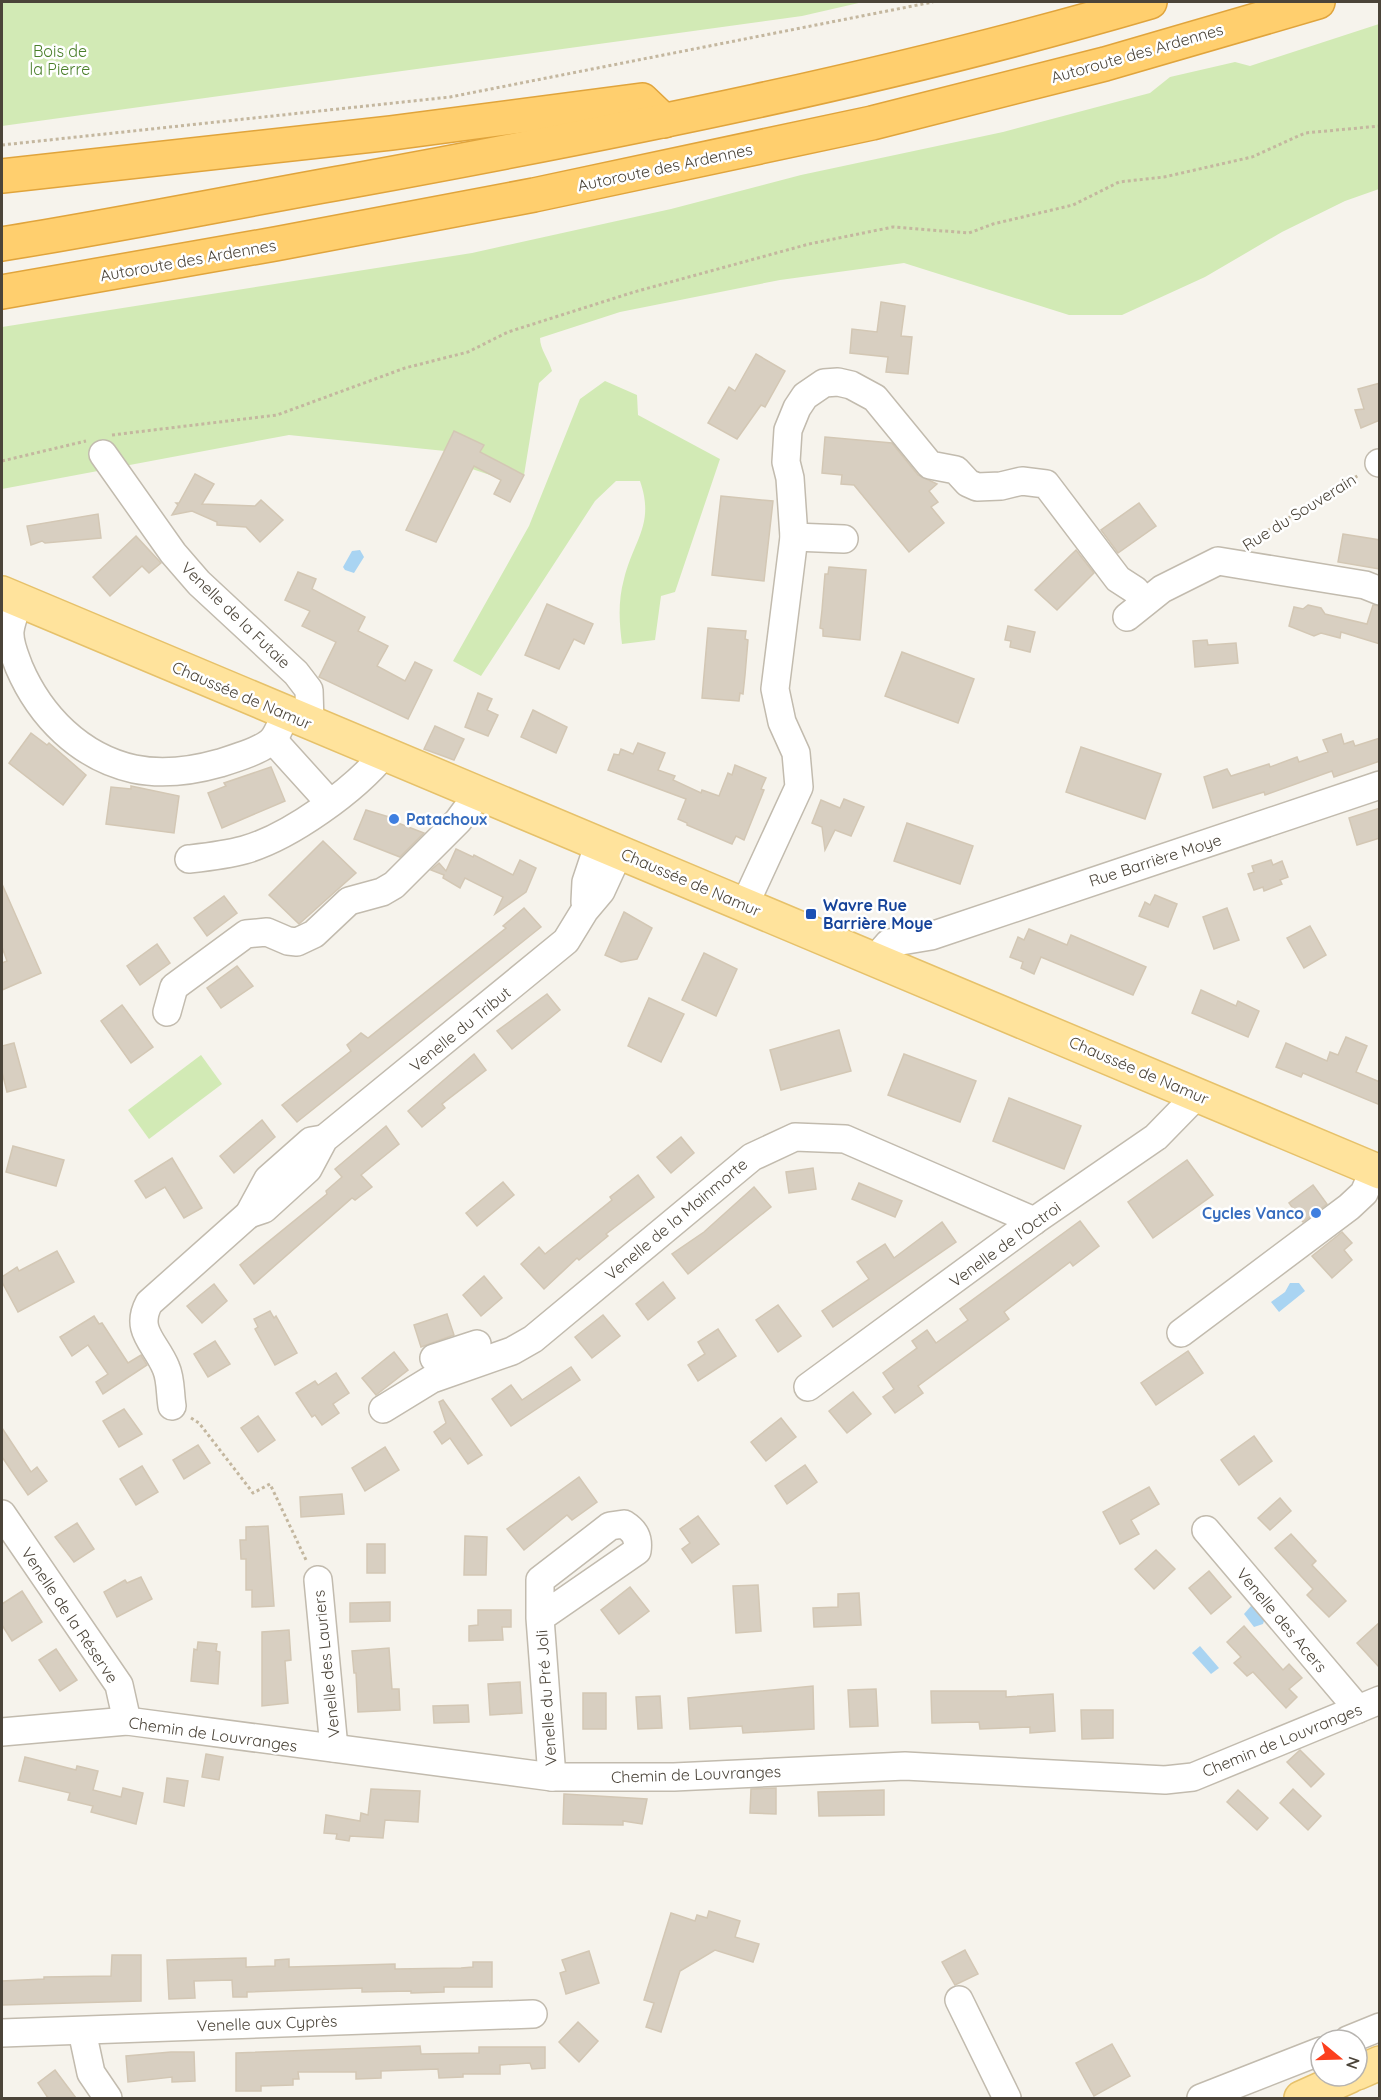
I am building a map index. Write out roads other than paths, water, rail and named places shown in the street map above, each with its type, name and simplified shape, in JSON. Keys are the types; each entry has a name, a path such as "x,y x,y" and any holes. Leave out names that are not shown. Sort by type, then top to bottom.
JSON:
{"highway":[{"path":"2,244 512,152 664,121 921,63 1150,2"},
{"name":"Autoroute des Ardennes","path":"2,292 523,197 872,123 1105,64 1318,2"},
{"path":"2,176 391,133 642,100 664,121"}],"main road":[{"name":"Chaussée de Namur","path":"10,597 289,726 385,753 1377,1171"},
{"path":"1301,2098 1323,2088"}],"street":[{"path":"745,904 799,786 796,753 782,722 776,689 794,537 786,443 796,408 811,389 824,383 838,382 851,385 875,398 930,465 956,470 962,479 977,487 1001,486 1022,481 1046,484 1118,579 1136,590 1136,610 1162,589 1218,561 1365,585 1380,591"},
{"name":"Venelle de la Futaie","path":"100,443 173,553 198,583 296,673 309,690 289,726"},
{"path":"794,537 844,539"},
{"path":"10,597 10,633 14,656 24,680 39,707 53,723 93,754 134,769 174,772 206,767 242,756 289,726 329,802"},
{"path":"189,859 245,850 278,836 311,817 372,769 385,753"},
{"name":"Rue Barrière Moye","path":"874,960 888,943 931,936 1380,785"},
{"path":"167,1012 174,987 246,934 267,932 288,942 297,942 314,934 349,900 382,892 394,885 458,821 478,794"},
{"name":"Venelle du Tribut","path":"172,1406 167,1370 143,1326 143,1314 149,1303 249,1214 268,1179 311,1141 324,1139 566,941 585,909 586,882 609,847"},
{"path":"908,974 915,957 931,936"},
{"name":"Venelle de l'Octroi","path":"808,1387 1034,1221 1156,1137 1197,1095"},
{"name":"Venelle de la Mainmorte","path":"383,1409 432,1379 512,1351 534,1339 752,1157 795,1137 845,1139 1034,1221"},
{"path":"1181,1333 1349,1207 1364,1192 1377,1171"},
{"path":"434,1358 508,1334 534,1339"},
{"name":"Venelle de la Réserve","path":"2,1514 119,1685 127,1721"},
{"name":"Venelle du Pré Joli","path":"540,1618 637,1551 639,1540 632,1530 624,1524 610,1526 540,1580 540,1618 552,1778"},
{"name":"Venelle des Acers","path":"1206,1530 1369,1705"},
{"path":"587,1544 590,1585"},
{"name":"Venelle des Lauriers","path":"318,1580 334,1748"},
{"name":"Chemin de Louvranges","path":"2,1732 127,1721 552,1778 674,1777 905,1766 1165,1780 1193,1777 1369,1705"},
{"path":"959,2000 1007,2098"},
{"name":"Venelle aux Cyprès","path":"2,2033 533,2014"},
{"path":"82,2031 91,2073 108,2098"},
{"path":"1201,2098 1309,2056"}],"water":[{"path":"360,550 364,557 354,573 345,570 343,567 352,551"},
{"path":"1290,1283 1299,1283 1305,1291 1279,1312 1271,1302 1285,1292"},
{"path":"1251,1606 1255,1606 1265,1618 1263,1624 1254,1627 1244,1614"},
{"path":"1200,1646 1219,1668 1211,1674 1192,1653"}],"place":[{"name":"Patachoux","path":"394,819"},
{"name":"Wavre Rue Barrière Moye","path":"811,914"},
{"name":"Cycles Vanco","path":"1316,1213"}],"park label":[{"name":"Bois de la Pierre","path":"60,60"}]}
